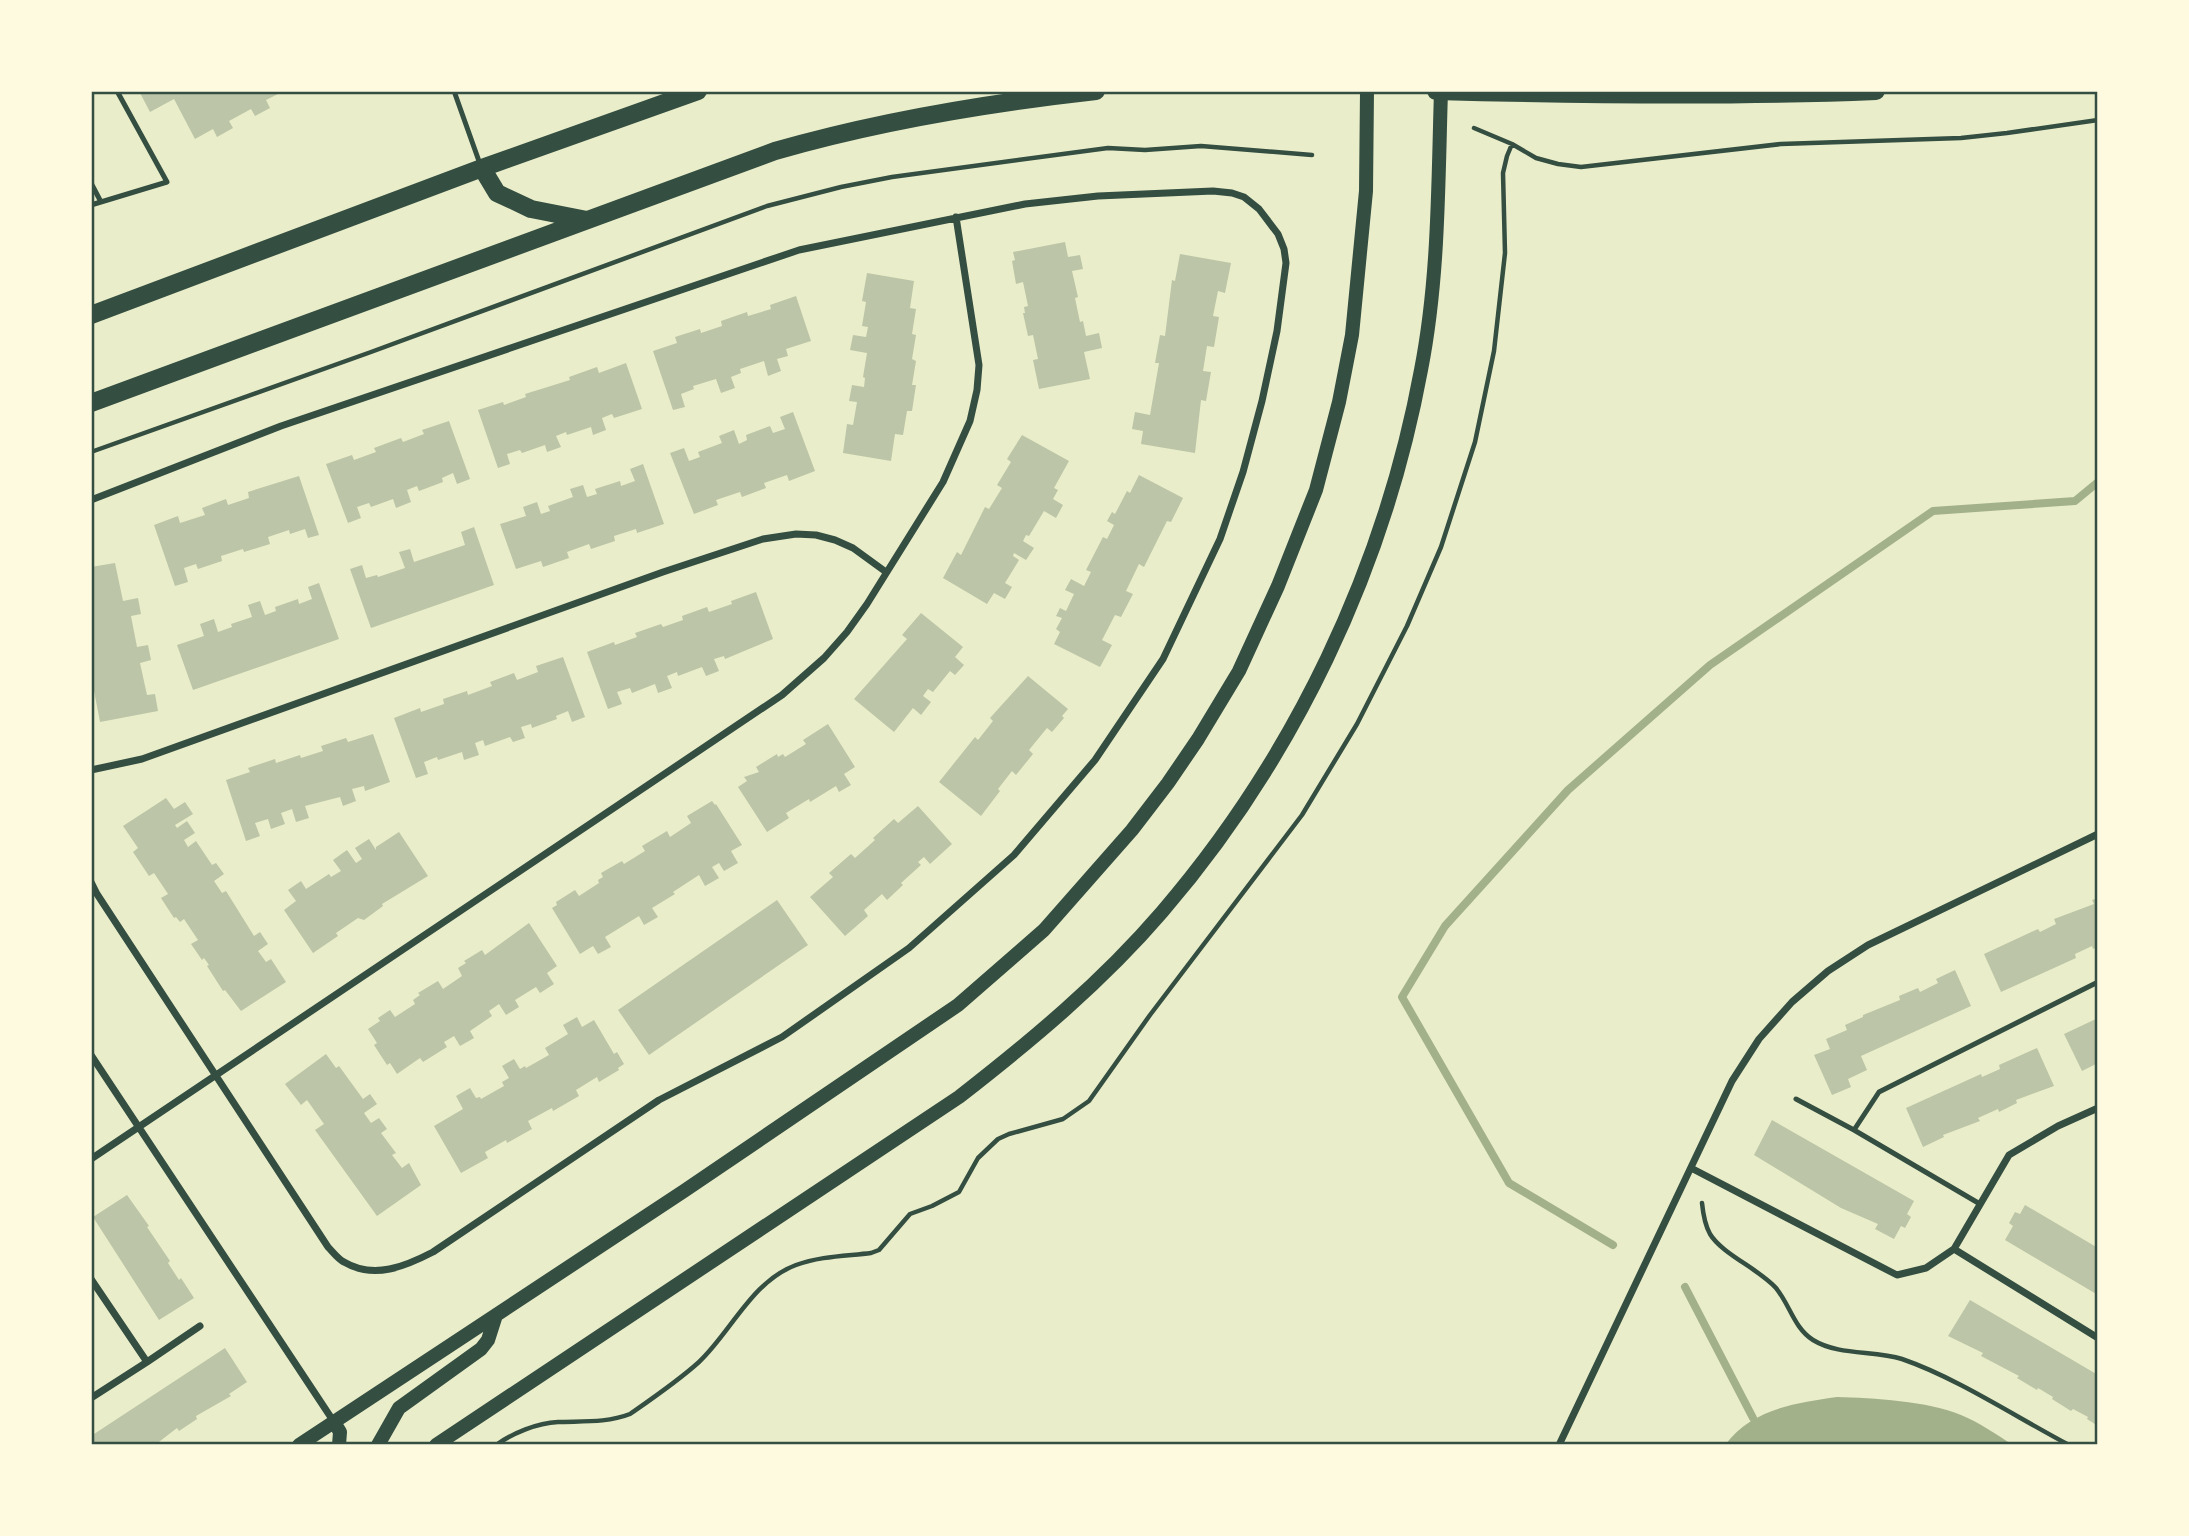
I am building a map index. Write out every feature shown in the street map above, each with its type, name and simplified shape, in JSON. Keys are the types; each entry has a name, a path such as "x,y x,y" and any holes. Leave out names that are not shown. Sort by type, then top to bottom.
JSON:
{"main road":[{"path":"91,315 482,168 698,91"},
{"path":"91,403 775,151 839,133 1041,97 1096,91"},
{"path":"299,1445 889,1054 958,1005 1044,930 1132,830 1168,783 1239,671 1278,586 1316,490 1339,402 1352,335 1366,191 1367,91"},
{"path":"436,1445 959,1097 1036,1037 1099,978 1161,914 1217,844 1263,776 1311,692 1351,607 1381,530 1406,443 1422,369 1434,276 1439,91 1790,94 1876,91"},
{"path":"482,168 497,192 531,209 587,220"},
{"path":"378,1445 399,1408 481,1349 488,1340 496,1315"},
{"path":"334,1422 340,1432 339,1445"}],"street":[{"path":"91,500 281,426 799,250 1025,205 1098,196 1213,191 1232,192 1244,197 1259,209 1270,222 1284,249 1285,282 1265,390 1243,472 1220,539 1163,659 1095,760 1014,855 909,948 782,1037 659,1100 433,1251 399,1267 383,1271 367,1270 344,1262 328,1248 91,882"},
{"path":"91,1159 782,695 824,658 847,632 932,501 970,421 979,365 956,217"},
{"path":"91,770 142,759 663,572 763,539 796,534 826,538 853,548 886,572"},
{"path":"1559,1445 1732,1081 1759,1039 1792,1002 1828,971 1868,945 2098,834"},
{"path":"91,1055 334,1422"},
{"path":"1690,1168 1897,1276 1926,1268 1954,1249 2009,1154 2058,1126 2098,1108"},
{"path":"1954,1249 2098,1338"},
{"path":"91,1279 147,1362"},
{"path":"91,1300 100,1293"},
{"path":"91,1398 200,1326"}],"lane":[{"path":"91,205 167,182 117,91"},
{"path":"454,91 482,168"},
{"path":"91,183 102,202"},
{"path":"1854,1130 1879,1092 2098,982"},
{"path":"1796,1099 1980,1204"}],"path":[{"path":"1474,128 1512,144 1536,158 1581,167 1781,144 1961,138 2098,120"},
{"path":"496,1445 509,1436 554,1422 618,1419 630,1414 698,1363 717,1343 736,1315 779,1274 795,1265 815,1260 879,1250 910,1214 949,1199 959,1192 978,1158 998,1139 1063,1119 1089,1101 1102,1085 1150,1015 1302,815 1357,724 1412,615 1441,547 1475,442 1495,338 1505,253 1503,173 1512,144"},
{"path":"91,452 756,210 803,196 892,177 1108,148 1145,150 1201,146 1312,155"},
{"path":"1702,1203 1710,1234 1765,1277 1783,1298 1797,1324 1815,1342 1892,1356 1916,1365 1940,1375 2069,1445"}],"shaded area":[{"path":"1837,1397 1900,1401 1948,1410 1974,1421 2013,1445 1725,1445 1748,1423 1775,1410"}],"building":[{"path":"139,91 284,91 266,100 270,108 255,116 251,109 229,121 233,128 217,137 213,129 195,139 174,99 150,112"},
{"path":"1065,242 1068,257 1080,255 1083,269 1072,271 1080,322 1083,321 1086,336 1099,333 1102,348 1084,352 1090,379 1039,389 1033,360 1038,359 1033,335 1028,336 1023,313 1024,307 1028,306 1023,282 1016,284 1013,252"},
{"path":"1180,254 1231,263 1225,293 1218,291 1213,316 1219,317 1214,347 1207,346 1203,371 1211,372 1206,401 1201,400 1195,453 1141,444 1143,431 1132,429 1135,412 1150,415 1159,363 1155,363 1160,335 1165,336 1172,280 1175,281"},
{"path":"867,273 914,281 910,308 916,309 912,359 916,361 912,385 916,385 912,411 907,411 903,435 895,434 891,461 843,453 847,424 853,425 857,402 849,401 852,385 864,387 867,353 850,350 853,335 866,337 868,327 862,326 866,302 862,301"},
{"path":"796,296 811,341 786,349 788,356 777,359 781,371 768,376 764,361 740,369 741,373 731,377 735,388 721,393 716,379 693,386 694,389 681,394 685,407 673,410 653,351 677,343 675,337 722,326 721,321 747,312 748,316 771,309 770,305"},
{"path":"626,363 642,409 614,418 612,414 602,418 606,430 593,435 591,427 556,436 561,447 547,452 545,445 522,453 520,450 507,454 510,464 498,468 478,410 503,402 504,405 526,397 525,394 570,380 569,377 597,367 599,373"},
{"path":"793,412 815,471 789,481 787,475 764,483 766,488 742,497 740,492 716,500 718,505 694,514 670,453 684,448 689,461 700,457 698,452 722,443 719,436 734,430 739,444 747,440 746,435 770,426 773,433 785,429 780,417"},
{"path":"449,421 470,479 457,484 453,473 442,478 443,482 419,491 417,486 407,490 411,502 396,508 393,499 371,507 369,503 357,507 361,518 348,523 326,464 352,455 354,460 376,452 374,448 401,438 403,442 424,434 422,430"},
{"path":"1022,435 1069,461 1054,488 1058,490 1053,499 1063,505 1056,518 1044,511 1023,541 1034,548 1026,560 1014,553 1013,556 1019,560 1005,583 1012,587 1005,599 994,593 987,604 943,578 957,552 961,555 985,507 989,509 1002,488 997,485 1011,462 1007,459"},
{"path":"643,464 664,524 637,533 636,529 614,536 615,541 591,549 589,544 567,552 569,558 543,567 541,561 516,569 500,524 526,516 523,507 537,502 541,514 550,511 548,506 573,497 570,489 583,485 587,497 597,494 595,489 620,481 621,486 635,481 630,469"},
{"path":"1139,475 1183,498 1171,522 1167,521 1144,567 1139,564 1126,591 1133,594 1121,617 1115,615 1102,640 1112,645 1100,667 1054,644 1060,632 1056,629 1062,618 1056,616 1060,608 1066,611 1074,594 1065,590 1071,579 1084,586 1091,572 1086,570 1103,537 1107,539 1114,525 1107,521 1112,512 1115,514 1127,491 1130,493"},
{"path":"299,476 319,535 308,538 305,529 290,534 289,530 268,537 270,544 221,556 222,561 198,569 196,564 184,568 188,582 175,586 154,525 178,516 180,523 205,515 202,508 226,499 228,505 249,498 248,492"},
{"path":"474,527 494,585 371,628 350,569 362,565 366,578 405,568 399,552 410,549 414,562 465,545 461,532"},
{"path":"115,563 123,601 138,598 141,614 131,616 137,647 148,645 151,660 140,663 147,695 155,694 158,711 100,722 91,675 91,567"},
{"path":"319,583 339,639 193,690 177,645 204,636 200,624 214,619 218,632 252,617 248,605 260,601 265,615 276,611 275,607 298,599 299,604 312,599 308,587"},
{"path":"756,592 773,639 725,659 724,656 714,659 719,671 706,676 702,667 678,676 677,672 667,676 672,688 658,693 655,684 632,693 630,688 617,692 622,704 608,709 587,652 637,637 635,633 661,624 663,627 683,620 682,616 707,607 709,612 732,604 731,601"},
{"path":"921,613 963,647 955,657 964,665 955,675 950,671 933,692 928,689 923,696 931,702 921,715 913,708 894,732 854,699 907,639 902,635"},
{"path":"563,657 585,717 572,722 568,711 556,716 557,719 532,728 531,724 521,727 525,738 513,742 510,737 485,746 483,740 475,743 479,755 464,760 462,752 438,760 437,757 424,762 428,774 416,778 394,718 420,708 421,712 444,704 443,699 467,691 468,695 492,686 490,682 514,673 517,680 538,672 536,666"},
{"path":"1028,676 1068,709 1052,732 1047,728 1029,750 1033,754 1016,775 1012,771 981,816 939,782 975,737 978,740 993,721 990,718"},
{"path":"828,724 855,767 844,774 851,785 839,792 836,786 810,802 809,799 786,813 789,818 767,832 738,787 747,781 744,777 759,772 756,767 777,754 778,757 783,754 785,757 806,744 803,740"},
{"path":"373,734 390,782 365,791 364,786 352,789 356,801 343,806 340,797 305,806 309,818 296,822 292,809 281,813 285,824 271,829 268,819 255,823 260,836 246,841 226,780 250,772 248,768 275,759 276,763 300,755 301,758 323,751 321,746 346,738 348,742"},
{"path":"166,798 174,809 185,802 193,814 175,825 177,828 187,821 195,833 184,840 188,847 196,841 212,865 216,863 224,874 214,881 222,893 226,891 254,936 260,932 268,944 258,951 266,962 271,959 286,982 241,1011 225,990 223,991 207,966 209,965 191,944 198,940 184,919 180,922 174,918 161,898 168,894 154,873 149,876 133,852 138,848 123,826"},
{"path":"712,801 742,845 731,851 738,863 724,871 719,863 712,867 719,878 705,886 699,875 652,908 658,917 644,925 639,916 605,937 611,947 598,954 593,946 580,954 552,908 557,905 556,902 575,890 579,896 599,883 598,880 603,877 601,873 622,861 624,864 645,851 642,846 667,831 670,837 691,823 687,816"},
{"path":"918,806 952,844 930,864 924,857 918,862 921,865 901,883 903,885 887,900 882,894 864,910 868,916 845,936 810,897 833,877 829,873 851,854 855,858 894,819 898,823"},
{"path":"399,832 428,876 382,904 383,906 364,920 358,918 313,953 284,910 296,901 288,890 301,881 306,889 329,874 331,877 341,871 333,860 347,850 356,863 362,859 355,848 369,839 376,850 376,847"},
{"path":"2098,898 2098,947 2093,949 2092,946 2075,954 2076,958 2001,992 1984,954 2038,929 2040,932 2056,924 2054,919 2094,904 2092,900"},
{"path":"777,900 808,945 649,1055 618,1010"},
{"path":"529,923 557,966 547,973 554,984 540,993 536,987 515,1000 519,1007 506,1015 499,1004 489,1011 492,1016 470,1031 474,1038 460,1046 454,1036 444,1042 447,1047 423,1062 420,1058 397,1074 390,1063 387,1065 374,1045 377,1043 368,1029 380,1021 378,1018 390,1010 395,1017 415,1004 413,1000 420,995 418,993 438,981 443,989 462,976 458,968 466,963 464,961 482,950 485,955"},
{"path":"1955,970 1971,1006 1861,1056 1867,1070 1848,1079 1851,1087 1832,1095 1814,1055 1830,1049 1826,1039 1847,1030 1845,1025 1863,1015 1900,1000 1899,996 1918,988 1920,992 1938,983 1936,979"},
{"path":"577,1017 582,1027 594,1020 614,1054 617,1052 624,1064 599,1082 597,1077 576,1090 579,1096 528,1121 532,1129 485,1152 488,1158 461,1173 434,1126 463,1109 456,1096 470,1088 476,1098 481,1099 504,1086 502,1082 509,1078 502,1066 514,1059 520,1069 525,1066 526,1068 549,1055 545,1048 568,1034 563,1025"},
{"path":"2098,1018 2098,1063 2082,1071 2064,1034"},
{"path":"2037,1048 2054,1086 2016,1100 2017,1103 1978,1118 1980,1121 1943,1135 1944,1137 1923,1147 1906,1108 1981,1074 1982,1077 2000,1069 1999,1065"},
{"path":"326,1054 336,1068 339,1066 363,1099 370,1094 377,1104 364,1113 371,1123 379,1118 387,1129 381,1133 396,1153 392,1155 402,1168 409,1163 421,1185 377,1216 315,1130 324,1124 307,1100 301,1105 285,1084"},
{"path":"1772,1120 1914,1201 1907,1214 1911,1217 1905,1228 1901,1226 1894,1239 1875,1229 1878,1224 1841,1208 1754,1155"},
{"path":"127,1195 149,1226 147,1227 170,1261 168,1263 179,1280 181,1278 194,1298 159,1320 93,1217"},
{"path":"2025,1205 2098,1248 2098,1295 2005,1240 2013,1226 2009,1223 2015,1212 2020,1214"},
{"path":"1970,1300 2098,1375 2098,1426 2087,1419 2088,1417 2073,1409 2071,1411 2052,1399 2053,1397 2017,1378 2019,1376 1981,1356 1983,1353 1948,1336"},
{"path":"225,1348 247,1382 229,1394 231,1396 196,1416 197,1419 179,1431 177,1428 155,1445 91,1445 91,1436"}],"waterway":[{"path":"1613,1245 1509,1183 1402,997 1445,926 1568,790 1710,665 1933,511 2075,501 2098,482"},
{"path":"1685,1287 1753,1418"}]}
